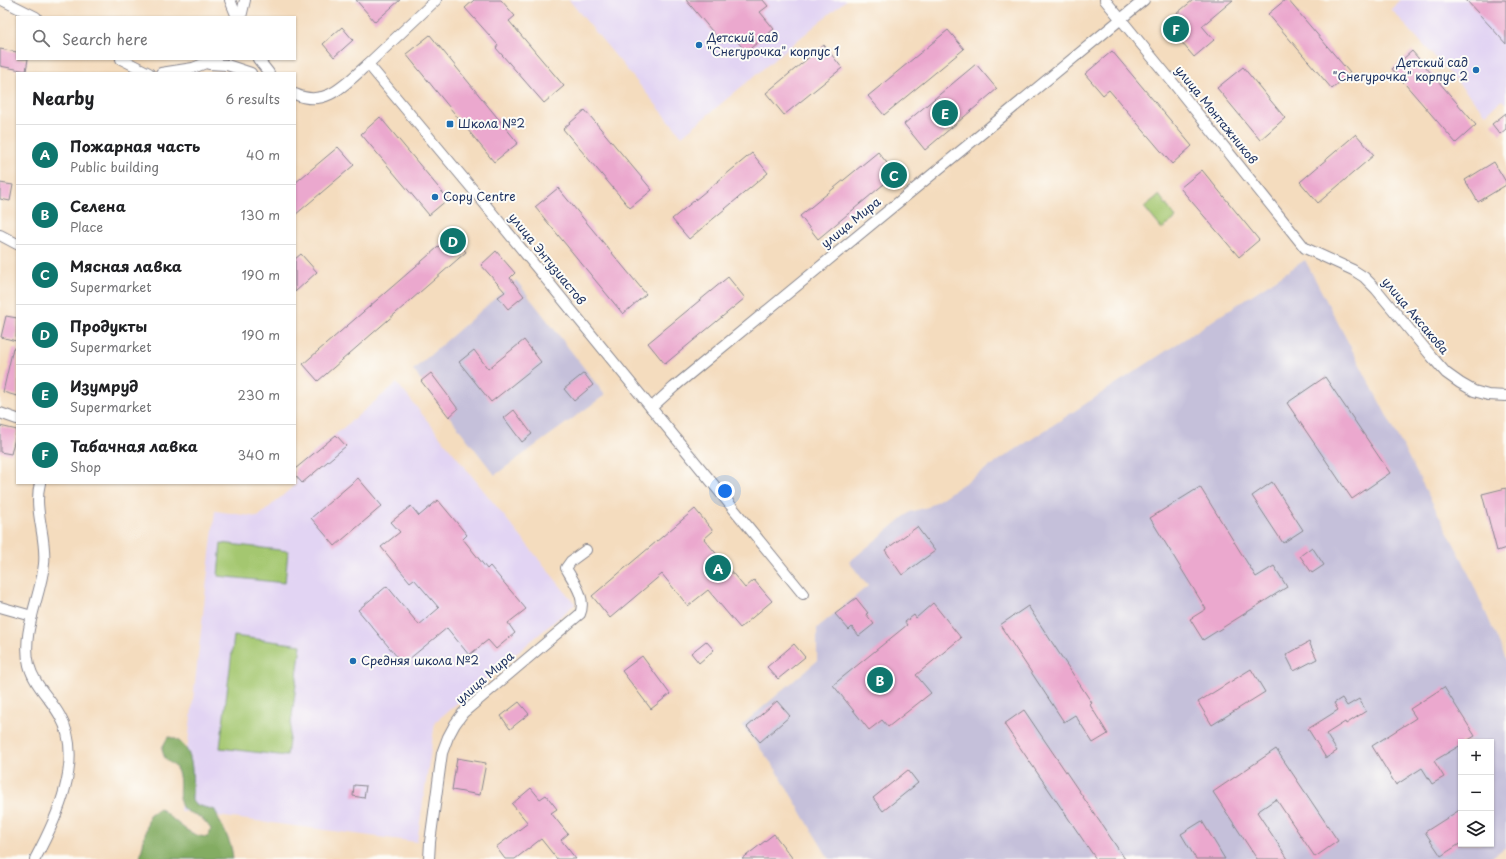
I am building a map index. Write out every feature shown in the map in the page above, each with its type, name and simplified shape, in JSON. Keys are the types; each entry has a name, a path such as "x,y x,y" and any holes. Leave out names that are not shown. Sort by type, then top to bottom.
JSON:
{"street":[{"path":"2,0 34,16"},
{"path":"230,0 237,16"},
{"path":"241,16 245,0"},
{"path":"296,94 306,98 327,97 337,91 436,0"},
{"name":"улица Монтажников","path":"1105,0 1305,248"},
{"name":"улица Мира","path":"651,408 680,382 1144,0"},
{"path":"122,60 147,72"},
{"path":"204,65 214,60"},
{"path":"259,60 268,72"},
{"path":"166,72 216,64 227,65 248,72"},
{"name":"улица Энтузиастов","path":"368,64 476,192 803,594"},
{"path":"0,235 16,243"},
{"name":"улица Аксакова","path":"1305,248 1353,270 1364,277 1376,289 1432,357 1446,372 1460,383 1474,391 1488,395 1506,396"},
{"path":"0,413 16,419"},
{"path":"35,859 47,836 62,799 68,775 70,753 68,734 60,716 36,682 29,666 27,647 32,616 42,580 44,563 44,544 38,507 40,484"},
{"name":"улица Мира","path":"429,859 442,753 454,724 463,713 580,614 583,604 566,568 571,561 586,550"},
{"path":"0,607 32,616"}],"shaded area":[{"name":"Детский сад \"Снегурочка\" корпус 1","path":"569,0 846,0 682,136"},
{"name":"Детский сад \"Снегурочка\" корпус 2","path":"1401,0 1506,0 1506,104 1502,100 1486,114 1391,9"},
{"path":"1305,260 1463,561 1506,659 1506,847 1489,859 829,859 775,768 742,725 817,661 817,628 868,586 849,562 910,512 928,507"},
{"path":"516,280 605,395 495,475 413,370"},
{"name":"Средняя школа №2","path":"397,383 575,604 435,722 417,842 180,811 215,511 258,517 296,484 296,467"}],"green space":[{"path":"1159,195 1176,218 1162,229 1144,207"},
{"path":"221,543 288,551 285,583 218,576"},
{"path":"234,636 301,645 287,756 220,748"},
{"path":"168,737 172,737 179,741 187,750 192,768 192,800 196,805 215,810 231,846 233,859 140,859 149,815 159,808 182,827 194,834 208,837 211,829 206,822 196,815 188,812 180,803 179,774 173,764 166,760 163,754 162,748"}],"building":[{"path":"356,0 400,0 375,22"},
{"path":"474,0 501,0 515,16 509,21 564,86 544,103 496,48 498,45 465,8"},
{"path":"686,0 763,0 768,6 760,12 774,29 746,52 732,35 722,43"},
{"path":"1193,0 1233,0 1202,26 1214,40 1194,57 1165,23"},
{"path":"1285,0 1288,0 1350,73 1332,89 1268,14"},
{"path":"1466,0 1506,0 1506,44 1491,27"},
{"path":"342,27 353,40 334,57 323,44"},
{"path":"948,30 964,49 884,115 868,96"},
{"path":"430,35 518,143 494,162 406,54"},
{"path":"824,45 842,68 784,115 766,93"},
{"path":"0,49 16,52 16,60 28,60 26,71 0,66"},
{"path":"1112,51 1192,146 1172,164 1109,90 1103,95 1085,74"},
{"path":"1412,51 1476,125 1456,143 1392,69"},
{"path":"976,64 997,89 925,150 904,124"},
{"path":"1243,67 1285,118 1260,140 1217,88"},
{"path":"585,110 652,190 630,208 563,129"},
{"path":"1506,113 1506,129 1500,134 1492,124"},
{"path":"380,117 448,199 429,215 361,134"},
{"path":"1356,134 1374,155 1318,203 1300,182"},
{"path":"338,147 354,165 296,214 296,182"},
{"path":"878,152 896,174 818,239 800,216"},
{"path":"752,153 768,173 689,239 672,219"},
{"path":"1494,162 1506,182 1506,185 1478,202 1465,180"},
{"path":"1202,170 1259,240 1239,257 1180,188"},
{"path":"0,183 13,185 10,201 0,199"},
{"path":"558,188 646,294 623,314 535,207"},
{"path":"452,235 466,252 318,381 303,364"},
{"path":"496,251 515,273 510,278 524,296 508,309 498,297 505,292 481,265"},
{"path":"301,254 317,272 296,291 296,258"},
{"path":"728,277 745,298 665,364 648,343"},
{"path":"6,316 16,318 16,341 1,337"},
{"path":"524,340 541,362 491,402 459,362 474,350 488,369"},
{"path":"13,348 16,349 16,396 3,392"},
{"path":"431,373 458,409 449,417 421,381"},
{"path":"584,373 593,385 574,401 564,389"},
{"path":"1325,377 1390,473 1352,499 1287,403"},
{"path":"514,410 532,434 522,442 504,418"},
{"path":"0,426 16,430 11,454 0,452"},
{"path":"336,435 346,446 302,483 296,476 296,468"},
{"path":"358,478 382,506 335,546 311,518"},
{"path":"1272,482 1303,530 1283,543 1252,496"},
{"path":"1200,487 1256,577 1274,566 1287,587 1203,640 1190,619 1206,609 1150,518"},
{"path":"1506,488 1506,548 1497,551 1482,494"},
{"path":"438,500 467,535 463,539 487,569 490,566 526,609 508,623 515,633 496,649 488,640 469,655 447,628 403,664 358,610 387,586 419,625 439,608 414,579 410,582 381,547 400,532 391,522 411,506 419,516"},
{"path":"695,509 713,531 704,539 745,588 754,580 772,601 740,628 708,590 688,606 662,574 610,618 592,596"},
{"path":"917,527 935,551 902,575 885,550"},
{"path":"1312,547 1324,565 1312,573 1300,556"},
{"path":"856,598 868,613 866,614 874,624 859,636 852,627 849,630 835,614"},
{"path":"933,603 961,638 916,675 931,693 888,727 882,720 869,730 833,685 907,625 905,622 914,615 916,618"},
{"path":"1028,606 1092,703 1090,705 1108,734 1093,743 1075,715 1064,722 1000,625"},
{"path":"706,641 714,650 699,663 691,653"},
{"path":"1309,642 1317,659 1294,671 1286,655"},
{"path":"794,644 805,657 778,679 767,667"},
{"path":"642,656 670,694 651,709 622,671"},
{"path":"1251,669 1265,692 1212,725 1198,702"},
{"path":"1444,687 1475,736 1470,739 1458,739 1458,747 1434,761 1444,777 1432,784 1422,768 1396,785 1372,746 1416,718 1410,709"},
{"path":"1342,698 1347,706 1359,699 1366,711 1346,724 1345,722 1326,734 1337,751 1326,758 1308,729 1338,710 1334,703"},
{"path":"777,701 790,716 760,742 747,727"},
{"path":"519,702 529,714 510,729 501,716"},
{"path":"1024,710 1125,859 1096,859 1004,724"},
{"path":"1276,749 1338,841 1315,857 1276,799 1257,812 1288,859 1257,859 1213,792"},
{"path":"457,758 486,763 480,795 452,790"},
{"path":"908,770 918,783 883,811 873,798"},
{"path":"354,785 366,786 364,798 353,796"},
{"path":"531,788 540,799 546,795 557,809 551,813 568,834 561,840 576,859 557,859 541,839 515,859 505,859 496,847 528,823 512,804"},
{"path":"1458,811 1458,845 1441,856 1425,832"},
{"path":"1202,821 1225,859 1196,859 1181,834"},
{"path":"774,834 793,859 742,859"}],"place":[{"name":"Табачная лавка","path":"1176,29"},
{"name":"Детский сад \"Снегурочка\" корпус 1","path":"699,45"},
{"name":"Детский сад \"Снегурочка\" корпус 2","path":"1476,70"},
{"name":"Изумруд","path":"945,113"},
{"name":"Школа №2","path":"450,124"},
{"name":"Мясная лавка","path":"894,175"},
{"name":"Copy Centre","path":"435,197"},
{"name":"Продукты","path":"453,241"},
{"name":"Пожарная часть","path":"718,568"},
{"name":"Средняя школа №2","path":"353,661"},
{"name":"Селена","path":"880,680"}]}
